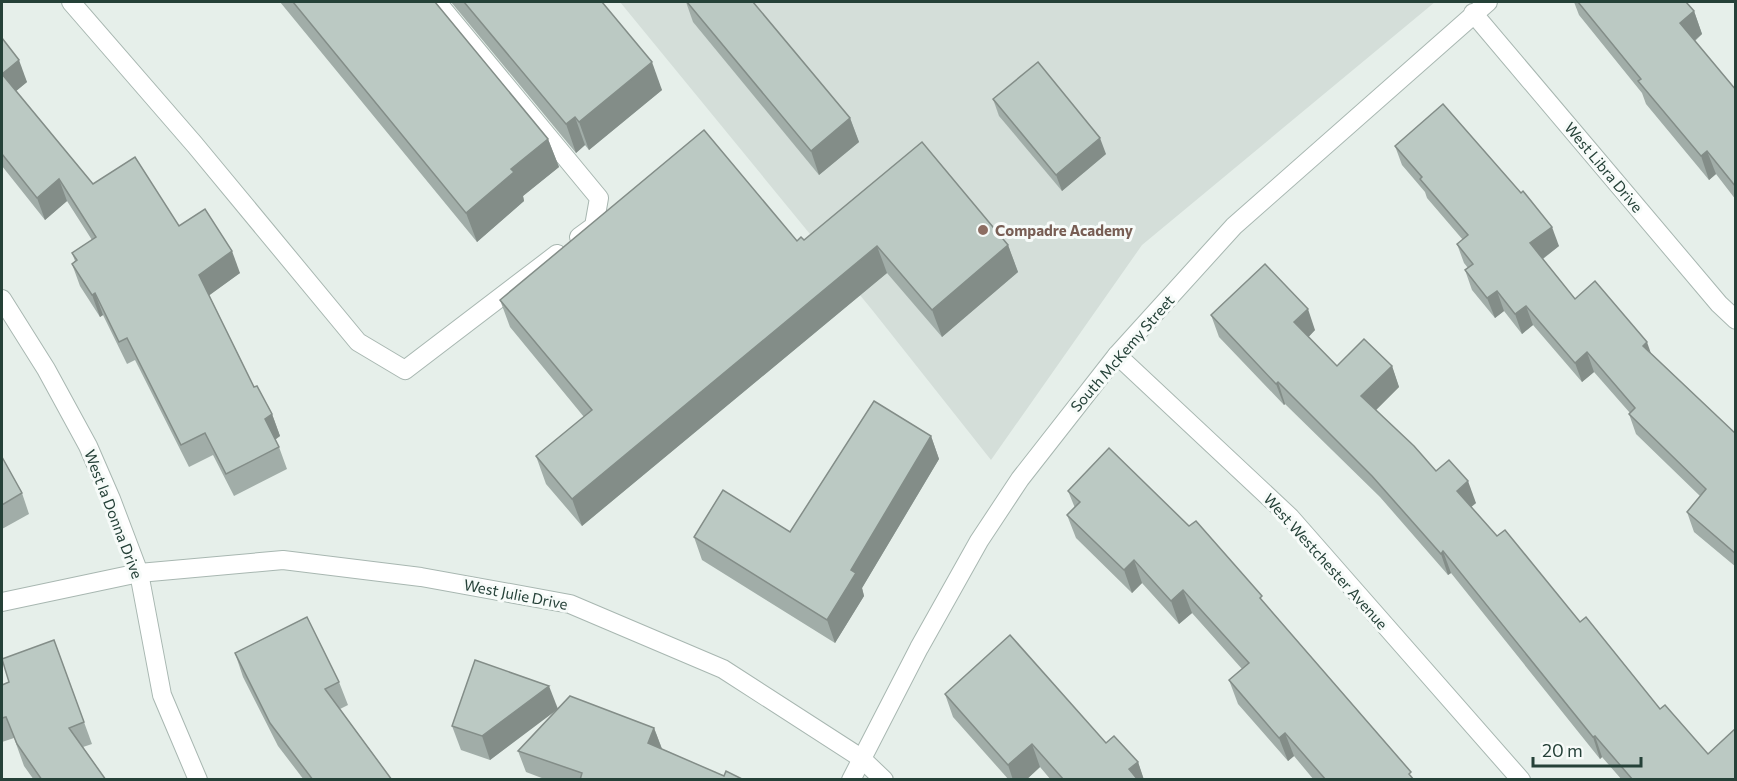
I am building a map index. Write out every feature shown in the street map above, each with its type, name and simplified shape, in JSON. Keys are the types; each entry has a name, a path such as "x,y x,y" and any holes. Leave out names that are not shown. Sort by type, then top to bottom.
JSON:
{"street":[{"path":"71,2 195,145 358,342 405,370 594,226 599,198 437,2"},
{"name":"West Libra Drive","path":"1480,7 1719,304 1736,320"},
{"name":"South McKemy Street","path":"851,780 918,648 979,541 1020,479 1117,355 1234,226 1480,7"},
{"name":"West la Donna Drive","path":"2,299 46,369 88,446 111,499 139,573 162,695 198,780"},
{"name":"West Westchester Avenue","path":"1117,355 1290,517 1521,780"},
{"name":"West Julie Drive","path":"2,602 139,573 283,560 421,576 570,604 723,669 861,758 884,780"}],"shaded area":[{"name":"Compadre Academy","path":"620,2 1435,2 1142,245 991,460 873,311"}],"building":[{"path":"293,2 435,2 548,139 511,169 514,172 466,213"},
{"path":"464,2 602,2 652,62 579,122 575,117 566,124"},
{"path":"687,2 753,2 850,118 811,151"},
{"path":"1578,2 1686,2 1694,11 1680,23 1736,90 1736,187 1707,151 1701,156 1638,81 1641,79"},
{"path":"2,38 19,60 2,74"},
{"path":"1038,62 1100,138 1056,175 993,99"},
{"path":"2,74 93,184 135,157 179,226 205,209 232,251 199,275 254,387 257,386 272,414 265,419 279,447 226,474 205,433 181,445 127,338 119,342 95,293 92,295 72,264 77,260 72,253 96,237 59,179 37,198 2,154"},
{"path":"1443,104 1521,193 1523,191 1552,227 1530,243 1575,299 1595,281 1647,342 1643,346 1736,434 1736,554 1687,512 1706,489 1629,414 1635,408 1587,352 1575,363 1526,306 1515,314 1497,291 1487,298 1465,270 1473,264 1457,244 1468,235 1395,146"},
{"path":"704,130 797,241 801,237 804,240 922,142 1008,245 932,310 877,246 572,499 536,456 592,410 500,300"},
{"path":"1265,264 1308,309 1294,322 1337,366 1364,339 1392,366 1361,396 1414,446 1436,471 1449,460 1468,481 1457,491 1497,536 1505,530 1580,622 1586,617 1660,709 1665,705 1708,754 1736,728 1736,780 1633,780 1595,736 1593,737 1443,551 1441,554 1372,476 1278,382 1276,384 1211,315"},
{"path":"874,401 931,436 851,570 856,573 827,620 694,537 723,490 790,532"},
{"path":"1109,448 1189,526 1196,521 1411,772 1409,774 1414,780 1326,780 1285,733 1279,738 1229,680 1249,663 1183,590 1171,601 1134,560 1124,570 1067,515 1080,502 1068,491"},
{"path":"2,457 22,493 2,505"},
{"path":"307,617 339,682 325,689 392,780 313,780 270,723 235,653"},
{"path":"1010,635 1106,743 1114,736 1138,762 1129,769 1138,780 1064,780 1032,744 1008,765 945,694"},
{"path":"54,640 84,722 69,728 106,780 42,780 17,744 6,717 2,718 2,685 9,682 2,659"},
{"path":"475,660 549,686 482,736 452,726"},
{"path":"570,696 654,728 648,743 724,776 726,771 744,780 580,780 582,773 518,751"}],"place":[{"name":"Compadre Academy","path":"983,230"}]}
